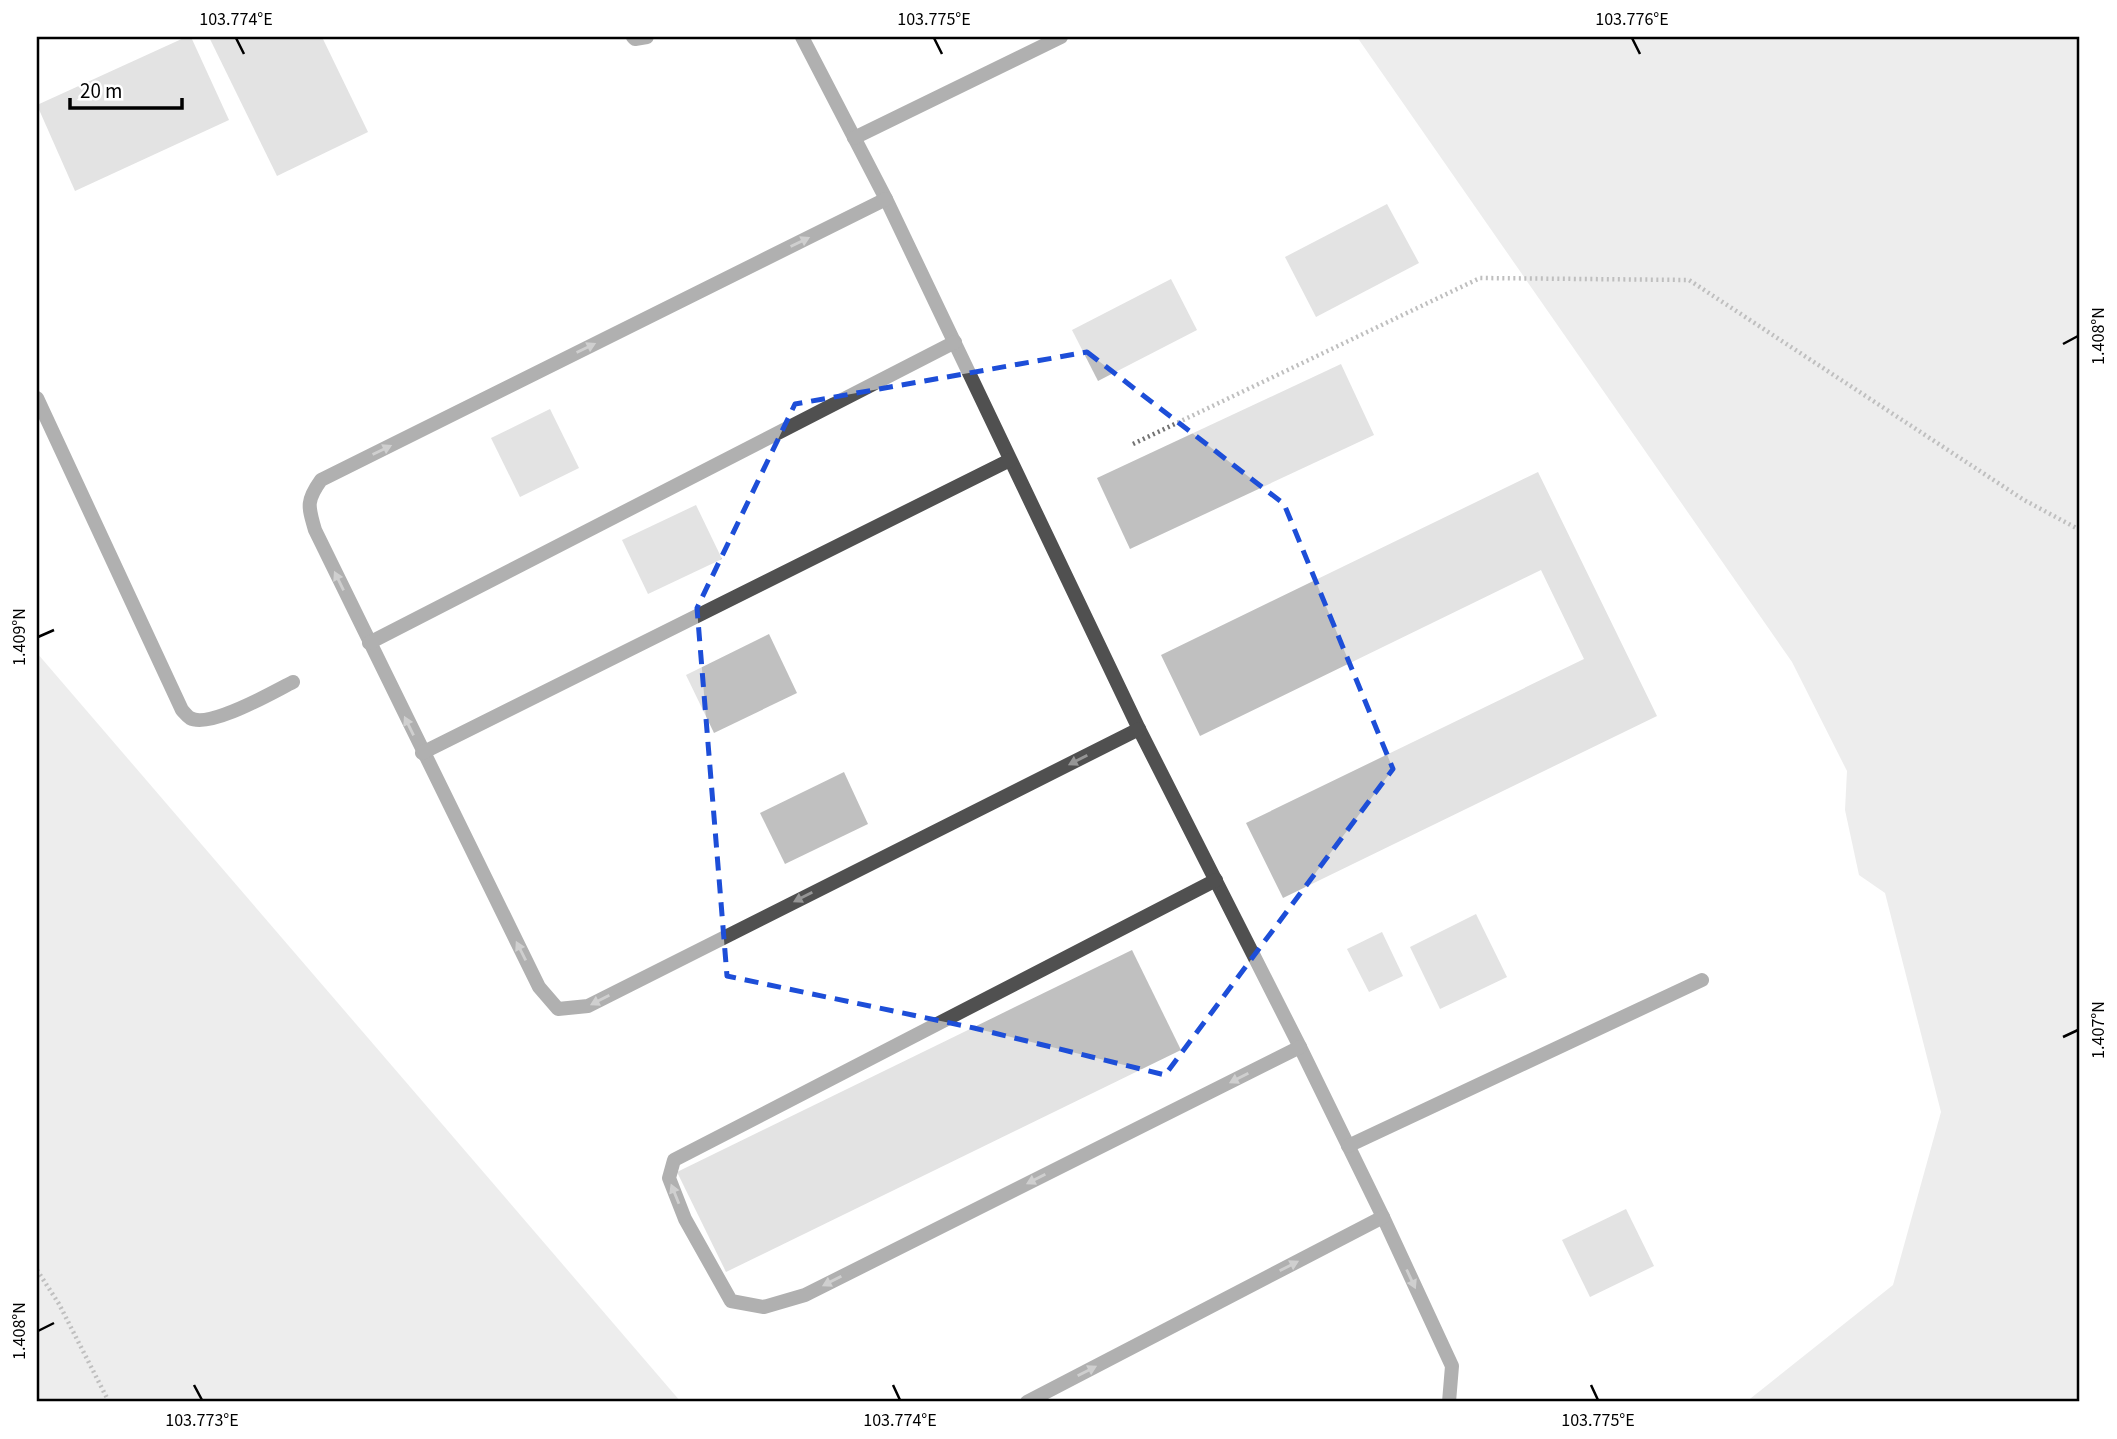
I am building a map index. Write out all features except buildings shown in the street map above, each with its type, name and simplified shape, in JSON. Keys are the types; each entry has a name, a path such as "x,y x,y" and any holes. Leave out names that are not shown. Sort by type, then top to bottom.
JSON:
{"lane":[{"path":"633,37 647,37"},
{"path":"802,37 886,199 1139,729 1383,1217 1452,1366 1449,1402"},
{"path":"854,138 1061,37"},
{"path":"886,199 321,480 310,496 309,509 314,530 539,987 558,1009 587,1006 1139,729"},
{"path":"369,643 955,342"},
{"path":"37,398 182,710 191,719 204,720 222,716 293,682"},
{"path":"422,753 1010,460"},
{"path":"1216,880 674,1160 669,1178 685,1219 731,1301 764,1307 804,1294 1300,1047"},
{"path":"1348,1146 1702,980"},
{"path":"1027,1402 1383,1217"}],"path":[{"path":"1133,444 1480,278 1689,280 2024,500 2080,530"},
{"path":"37,1270 59,1304 109,1402"}],"highlighted area":[{"path":"1087,352 1284,504 1393,769 1165,1075 974,1028 727,976 697,608 795,404"}],"shaded area":[{"path":"1357,37 2080,37 2080,1402 1746,1402 1893,1285 1941,1112 1885,893 1859,875 1845,810 1847,771 1792,662"},
{"path":"37,653 681,1402 37,1402"}]}
